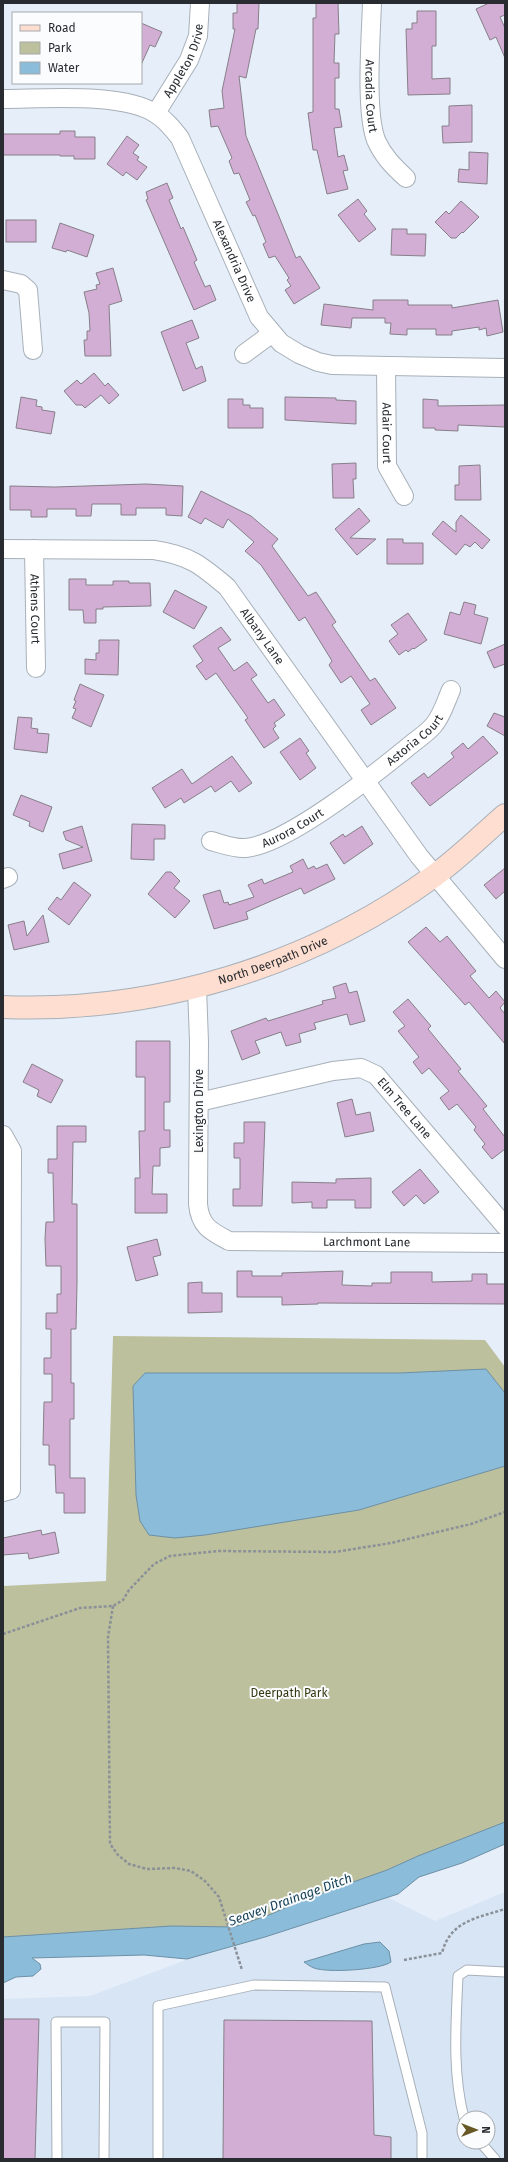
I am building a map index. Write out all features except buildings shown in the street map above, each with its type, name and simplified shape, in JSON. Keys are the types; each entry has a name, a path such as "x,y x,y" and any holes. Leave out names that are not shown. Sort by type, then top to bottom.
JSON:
{"street":[{"name":"Appleton Drive","path":"156,113 189,60 198,36 200,3"},
{"name":"Arcadia Court","path":"372,3 371,95 376,139 387,160 406,178"},
{"name":"Alexandria Drive","path":"3,99 113,99 132,103 156,113 168,123 180,138 259,317 271,334 299,354 318,362 332,364 505,368"},
{"path":"3,280 21,284 28,290 33,350"},
{"path":"244,354 271,334"},
{"name":"Adair Court","path":"386,366 387,466 404,496"},
{"name":"Albany Lane","path":"3,549 154,550 172,552 201,565 227,587 419,856 505,959"},
{"name":"Athens Court","path":"34,549 36,668"},
{"name":"Astoria Court","path":"365,780 433,726 451,690"},
{"name":"Aurora Court","path":"211,841 238,848 263,844 290,830 365,780"},
{"name":"North Deerpath Drive","path":"3,1007 68,1008 102,1005 197,987 242,974 305,950 336,935 410,893 435,875 505,815"},
{"name":"Lexington Drive","path":"197,987 199,1216 204,1236 229,1241"},
{"name":"Elm Tree Lane","path":"199,1102 333,1071 360,1068 368,1070 376,1075 505,1226"},
{"path":"3,1492 11,1490 12,1467 12,1151 4,1136"},
{"name":"Larchmont Lane","path":"229,1241 505,1243"}],"lane":[{"path":"462,2110 458,2094 456,2032 458,1976 467,1970 505,1972"},
{"path":"158,2159 158,2006 254,1985 385,1987 422,2133 422,2159"},
{"path":"57,2159 56,2022 105,2022 104,2159"},
{"path":"487,2150 495,2159"}],"path":[{"path":"3,1634 80,1608 113,1606 123,1600 129,1590 154,1564 170,1556 218,1551 335,1552 391,1543 471,1524 505,1512"},
{"path":"113,1606 108,1637 110,1844 118,1855 129,1864 146,1868 176,1868 191,1871 205,1881 219,1897 242,1970"},
{"path":"404,1960 442,1953 447,1937 457,1926 505,1909"}],"shaded area":[{"path":"373,1890 435,1921 505,1892 505,2159 3,2159 3,1999 90,1996"}],"green space":[{"name":"Deerpath Park","path":"113,1336 485,1340 505,1367 505,1839 242,1941 3,1946 3,1586 106,1581"}],"water":[{"path":"486,1369 505,1393 505,1466 359,1510 205,1535 175,1538 149,1535 140,1521 136,1495 133,1386 145,1373 400,1373"},
{"path":"505,1822 505,1844 462,1863 419,1877 398,1894 265,1937 187,1959 144,1955 32,1958 40,1964 41,1969 33,1976 16,1977 3,1983 3,1937 171,1926 234,1927 269,1915 308,1898 387,1870 418,1856"},
{"path":"380,1942 389,1951 391,1962 385,1965 353,1970 321,1970 304,1962 364,1944"}],"water label":[{"name":"Seavey Drainage Ditch","path":"290,1899"}]}
